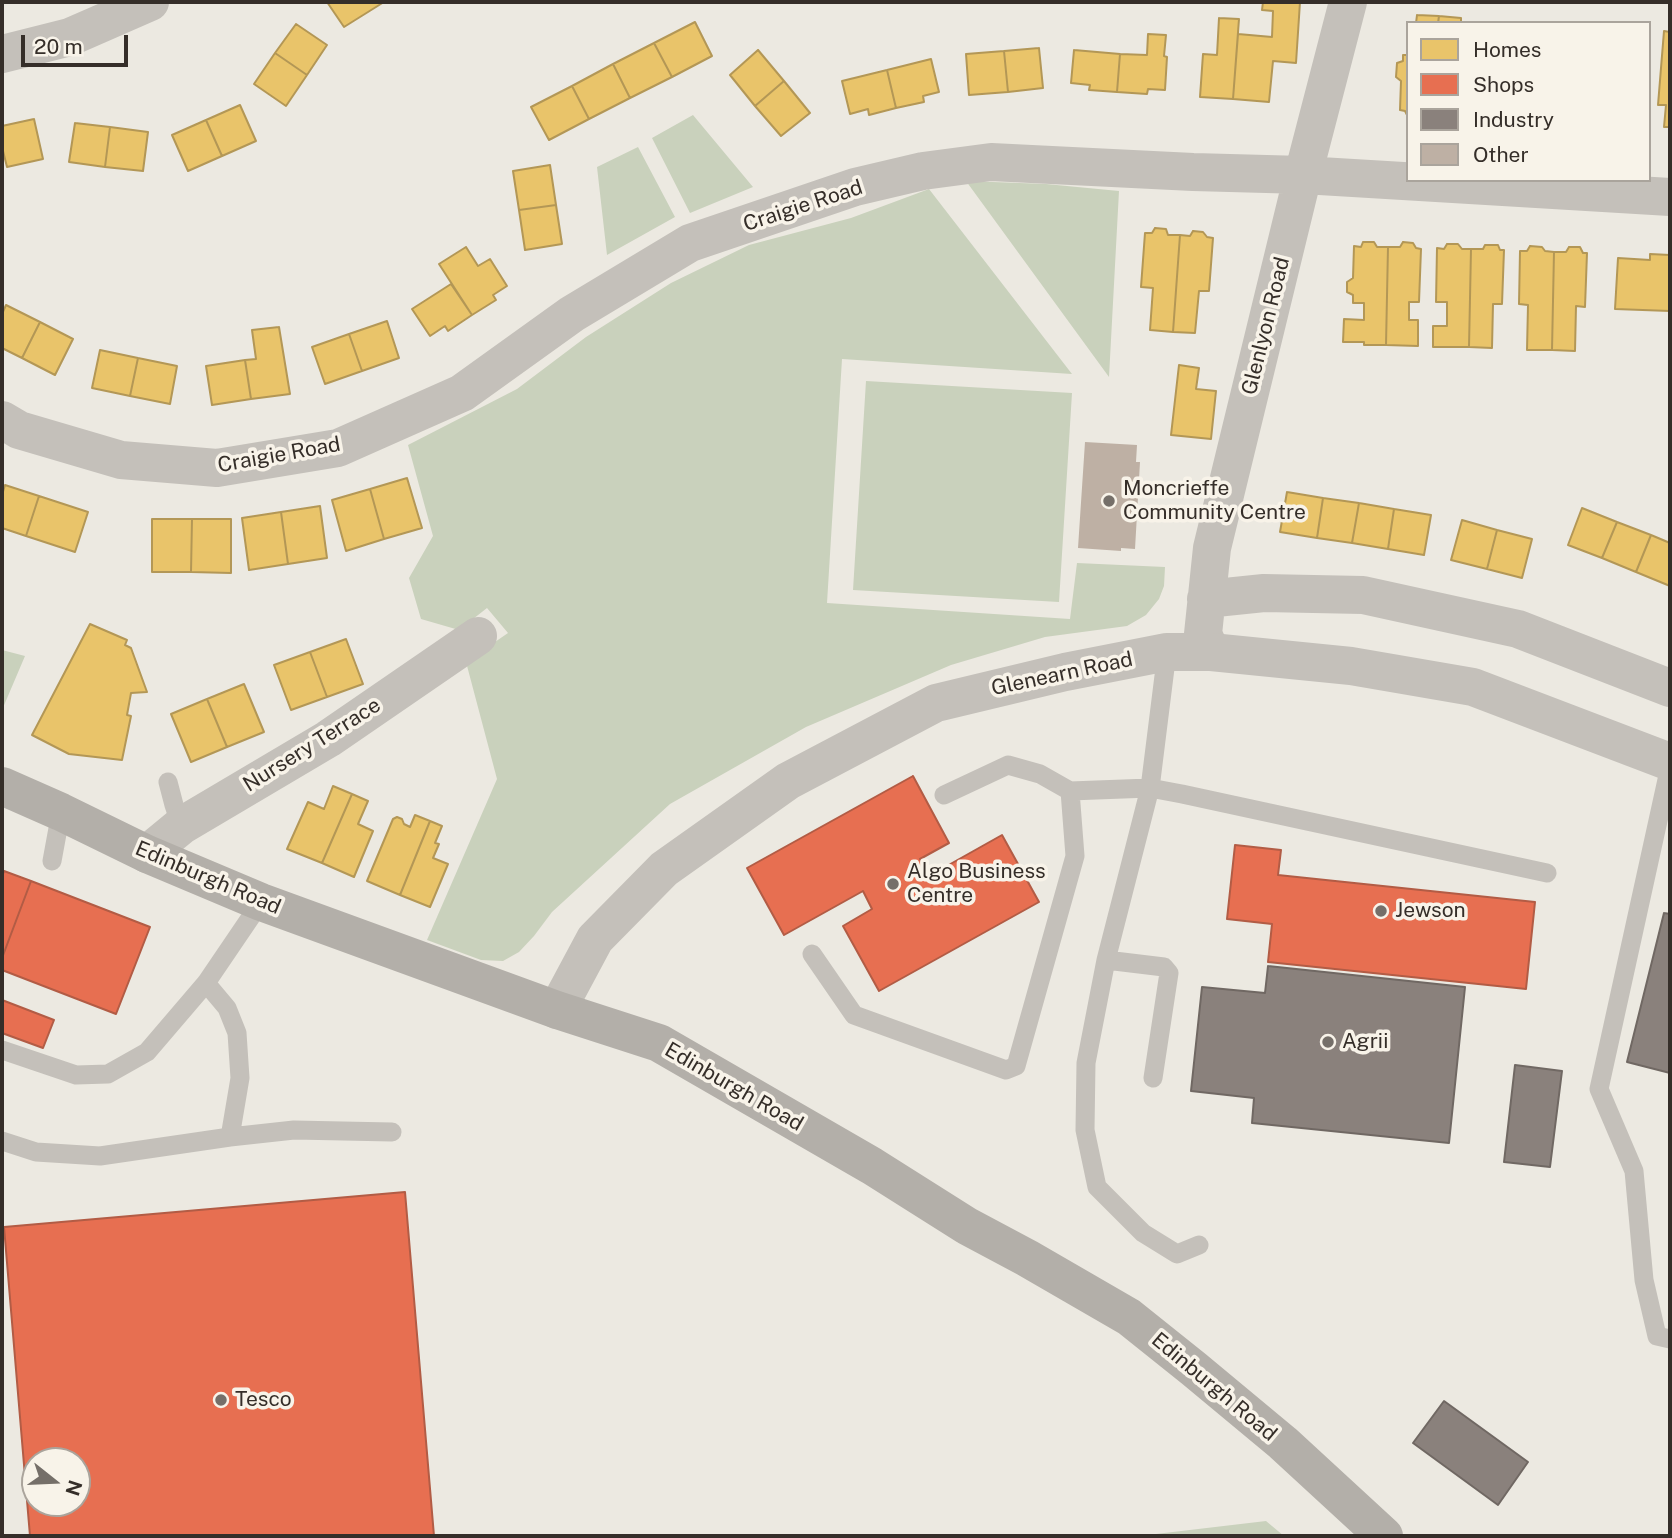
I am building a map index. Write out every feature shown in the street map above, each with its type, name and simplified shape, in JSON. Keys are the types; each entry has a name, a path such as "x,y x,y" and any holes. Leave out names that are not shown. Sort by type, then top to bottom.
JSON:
{"main road":[{"name":"Edinburgh Road","path":"2,786 147,854 261,902 557,1010 659,1043 872,1166 967,1226 1129,1317 1283,1443 1384,1536"}],"street":[{"path":"2,54 70,37 150,2"},
{"name":"Glenlyon Road","path":"1211,652 1203,634 1212,548 1348,2"},
{"name":"Craigie Road","path":"2,420 19,430 121,460 217,468 338,448 463,393 572,314 690,243 855,187 923,171 991,162 1406,181"},
{"name":"Craigie Road","path":"1420,182 1670,197"},
{"path":"1206,599 1264,593 1363,595 1518,629 1670,688"},
{"name":"Nursery Terrace","path":"147,854 181,826 328,739 478,636"},
{"name":"Glenearn Road","path":"557,1010 596,939 664,869 788,780 936,703 1065,672 1167,652 1211,652 1352,666 1473,687 1670,764"}],"lane":[{"path":"1167,652 1150,788 1106,960 1087,1063 1085,1130 1097,1187 1143,1233 1177,1254 1199,1245"},
{"path":"1670,764 1599,1089 1634,1171 1644,1280 1657,1336 1670,1339"},
{"path":"944,795 1008,765 1040,774 1070,791 1150,788 1547,873"},
{"path":"168,782 181,826"},
{"path":"812,954 854,1015 1006,1070 1016,1066 1075,856 1070,791"},
{"path":"52,861 61,812"},
{"path":"2,1049 76,1075 108,1074 147,1052 206,983 261,902"},
{"path":"1106,960 1164,967 1169,973 1153,1078"},
{"path":"206,983 228,1008 237,1033 240,1078 230,1137"},
{"path":"2,1141 36,1152 100,1156 294,1130 392,1132"}],"green space":[{"path":"693,115 753,187 690,213 652,138"},
{"path":"638,147 675,217 607,255 597,167"},
{"path":"966,181 1046,184 1119,191 1109,377"},
{"path":"929,189 1072,374 842,359 827,603 1070,619 1077,563 1165,567 1164,586 1159,599 1146,615 1127,626 1045,637 951,665 806,727 670,804 552,912 519,952 503,961 481,960 427,940 497,779 466,662 508,633 487,608 459,630 421,619 409,578 433,536 408,445 517,389 586,337 671,283 749,245 851,218"},
{"path":"866,381 1072,393 1059,602 853,590"},
{"path":"2,650 25,656 2,710"},
{"path":"1266,1521 1284,1536 1139,1536"}],"building: Homes":[{"path":"327,2 384,2 344,27"},
{"path":"1263,2 1300,2 1296,63 1273,61 1269,102 1233,99 1238,34 1272,37 1273,11 1262,10"},
{"path":"1417,15 1439,16 1438,21 1416,21"},
{"path":"1439,16 1461,18 1461,21 1438,21"},
{"path":"1219,18 1239,19 1233,99 1200,97 1203,54 1217,55"},
{"path":"695,22 712,56 672,77 654,43"},
{"path":"296,24 327,45 307,75 275,53"},
{"path":"1664,31 1670,32 1670,127 1664,127 1666,105 1658,105"},
{"path":"1148,34 1166,35 1165,90 1148,89 1147,94 1117,92 1120,54 1147,55"},
{"path":"654,43 672,77 630,98 613,64"},
{"path":"1039,48 1043,88 1008,92 1004,51"},
{"path":"758,50 784,81 755,106 730,75"},
{"path":"1074,50 1120,54 1117,92 1089,90 1090,85 1071,83"},
{"path":"1004,51 1008,92 969,95 966,54"},
{"path":"275,53 307,75 286,106 254,84"},
{"path":"1403,55 1406,55 1406,113 1400,110 1401,81 1396,77 1397,63 1403,61"},
{"path":"931,59 939,92 923,96 924,102 896,108 887,70"},
{"path":"613,64 630,98 589,119 572,86"},
{"path":"887,70 896,108 869,115 868,109 850,114 842,81"},
{"path":"784,81 810,113 781,136 755,106"},
{"path":"572,86 589,119 549,140 531,107"},
{"path":"240,105 256,141 222,156 206,120"},
{"path":"34,119 43,159 7,167 2,147 2,126"},
{"path":"206,120 222,156 188,171 172,135"},
{"path":"75,123 110,127 105,167 69,162"},
{"path":"110,127 148,132 143,171 105,167"},
{"path":"550,165 556,205 519,210 513,171"},
{"path":"556,205 562,244 525,250 519,210"},
{"path":"1155,228 1166,229 1168,235 1180,235 1173,332 1150,330 1153,288 1141,287 1145,233 1152,233"},
{"path":"1193,231 1203,232 1207,237 1213,238 1209,291 1199,291 1195,333 1173,332 1180,235 1190,236"},
{"path":"1363,242 1374,242 1377,247 1388,247 1386,345 1343,342 1344,319 1364,320 1364,303 1353,303 1353,295 1347,292 1347,282 1353,278 1354,246 1361,247"},
{"path":"1403,242 1413,243 1416,248 1421,249 1419,302 1409,302 1409,320 1418,320 1418,346 1386,345 1388,247 1400,247"},
{"path":"1447,244 1458,244 1462,249 1471,249 1469,347 1433,347 1433,326 1447,326 1447,302 1436,302 1437,248 1444,249"},
{"path":"1485,245 1498,245 1500,250 1504,250 1502,304 1493,304 1492,348 1469,347 1471,249 1483,249"},
{"path":"1530,246 1554,252 1552,350 1527,350 1528,305 1519,304 1520,251 1527,251"},
{"path":"466,247 478,266 490,259 507,286 493,295 496,300 472,315 439,264"},
{"path":"1569,247 1580,247 1583,253 1587,253 1585,307 1576,306 1575,351 1552,350 1554,252 1566,252"},
{"path":"1650,254 1670,255 1670,311 1615,309 1618,258 1650,260"},
{"path":"451,284 472,315 448,331 445,326 430,336 412,309"},
{"path":"6,305 40,322 22,358 2,348 2,314"},
{"path":"387,321 399,358 362,371 349,334"},
{"path":"40,322 73,339 55,375 22,358"},
{"path":"279,327 290,394 251,399 245,360 256,359 252,330"},
{"path":"349,334 362,371 325,384 312,347"},
{"path":"100,350 138,358 130,396 92,388"},
{"path":"138,358 177,366 170,404 130,396"},
{"path":"245,360 251,399 212,405 206,366"},
{"path":"1179,365 1199,368 1196,389 1216,391 1211,439 1171,435"},
{"path":"407,478 422,528 384,539 370,489"},
{"path":"5,485 39,496 26,536 2,528 2,495"},
{"path":"370,489 384,539 346,551 332,500"},
{"path":"1287,492 1323,498 1317,538 1280,532"},
{"path":"39,496 88,512 75,552 26,536"},
{"path":"1323,498 1359,503 1352,543 1317,538"},
{"path":"1359,503 1394,509 1388,549 1352,543"},
{"path":"320,506 327,558 288,564 281,512"},
{"path":"1582,508 1617,522 1602,558 1568,545"},
{"path":"1394,509 1431,515 1424,555 1388,549"},
{"path":"281,512 288,564 249,570 242,518"},
{"path":"152,519 192,519 191,572 152,572"},
{"path":"192,519 231,519 231,573 191,572"},
{"path":"1462,520 1497,530 1487,569 1451,560"},
{"path":"1617,522 1651,535 1636,572 1602,558"},
{"path":"1497,530 1532,539 1522,578 1487,569"},
{"path":"1651,535 1670,543 1670,586 1636,572"},
{"path":"90,624 127,640 125,645 131,648 147,692 131,693 127,715 131,716 122,760 69,754 32,735"},
{"path":"346,639 363,684 327,697 310,652"},
{"path":"310,652 327,697 291,710 274,665"},
{"path":"244,684 264,732 227,747 207,699"},
{"path":"207,699 227,747 191,762 171,714"},
{"path":"333,786 352,794 322,863 287,849 308,802 324,809"},
{"path":"352,794 368,801 358,824 373,831 354,877 322,863"},
{"path":"415,815 430,821 400,895 367,881 393,819 402,819 404,824 410,827"},
{"path":"430,821 442,826 435,843 439,844 433,858 448,864 430,907 400,895"}],"building: Shops":[{"name":"Algo Business Centre","path":"913,776 949,843 920,859 929,876 1002,835 1039,902 879,991 843,926 872,909 863,891 784,935 747,868"},
{"name":"Jewson","path":"1235,845 1281,850 1278,875 1535,902 1526,989 1268,962 1272,924 1227,919"},
{"path":"4,871 31,881 2,958 2,877"},
{"path":"31,881 150,927 116,1014 2,970 2,958"},
{"path":"2,1000 54,1020 43,1048 2,1033"},
{"name":"Tesco","path":"405,1192 434,1536 30,1536 28,1517 91,1517 91,1447 23,1447 4,1227"}],"building: Industry":[{"path":"1664,913 1670,914 1670,1073 1627,1062"},
{"name":"Agrii","path":"1268,966 1465,987 1449,1143 1252,1123 1254,1098 1191,1091 1202,987 1265,993"},
{"path":"1515,1065 1562,1071 1550,1167 1504,1162"},
{"path":"1444,1401 1528,1462 1498,1505 1413,1443"}],"building: Other":[{"name":"Moncrieffe Community Centre","path":"1085,442 1137,445 1136,462 1140,462 1135,549 1121,548 1121,551 1078,548"}],"place":[{"name":"Moncrieffe Community Centre","path":"1109,501"},
{"name":"Algo Business Centre","path":"893,884"},
{"name":"Jewson","path":"1381,911"},
{"name":"Agrii","path":"1328,1042"},
{"name":"Tesco","path":"221,1400"}]}
